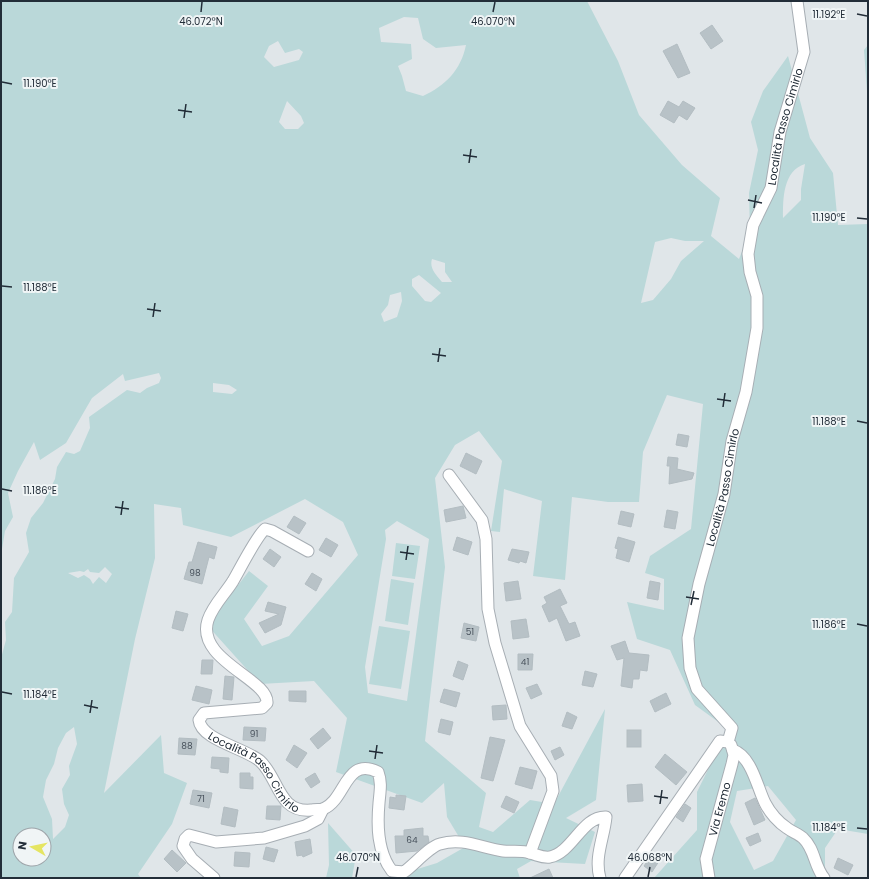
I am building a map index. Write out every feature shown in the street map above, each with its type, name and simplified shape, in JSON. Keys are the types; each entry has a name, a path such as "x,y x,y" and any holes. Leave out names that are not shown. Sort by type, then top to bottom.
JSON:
{"street":[{"name":"Località Passo Cimirlo","path":"731,746 732,728 697,689 690,668 688,638 699,584 724,494 732,441 746,392 757,328 757,296 750,272 748,254 753,225 771,188 780,132 804,52 797,1"},
{"path":"449,475 482,520 486,539 488,609 495,643 520,726 551,776 553,791 530,853"},
{"name":"Località Passo Cimirlo","path":"308,551 269,529 263,531 225,594 214,608 209,619 207,630 208,639 212,646 240,674 262,690 266,695 267,703 262,708 231,712 215,711 204,713 199,720 202,730 209,735 239,749 261,762 282,796 295,808 300,810 323,809"},
{"path":"625,878 720,741 731,746 741,754 748,764 769,811 785,827 803,838 813,851 819,872 824,878"},
{"name":"Via Eremo","path":"709,878 706,859 732,764 731,746"},
{"name":"Località Passo Cimirlo","path":"214,878 192,859 183,846 185,839 189,835 216,842 264,838 305,826 318,819 323,809 330,804 344,788 352,775 359,769 369,768 378,772 380,779 378,816 379,838 385,862 392,871 404,872 438,844 453,841 478,844 501,850 530,853 543,858 552,856 567,845 594,820 606,817 599,848 597,866 600,878"}],"shaded area":[{"path":"1,1 587,1 618,61 639,115 682,165 720,198 711,236 739,259 750,231 749,193 758,150 751,122 763,91 788,56 810,138 833,173 838,225 868,224 868,834 838,829 825,848 825,878 654,878 697,830 697,792 728,729 695,705 670,650 637,639 627,602 664,610 664,579 645,573 650,556 691,529 703,404 667,395 643,452 639,502 608,502 572,497 565,580 533,576 542,501 504,489 500,532 491,531 502,461 479,431 455,445 435,478 445,567 425,741 486,793 479,827 493,832 530,800 554,804 605,709 596,800 566,818 595,832 585,864 531,861 517,869 520,878 397,878 398,875 437,863 465,847 447,817 444,783 422,803 336,772 347,718 314,681 260,684 207,625 249,571 268,586 244,619 262,646 289,636 358,555 343,522 305,499 231,537 183,525 181,508 154,504 155,558 135,639 104,793 161,735 164,773 187,783 172,824 138,874 141,878 1,878 1,658 6,640 5,622 12,612 14,578 29,552 26,533 31,518 43,503 55,479 57,467 66,452 74,454 80,451 90,428 89,417 127,390 140,393 159,383 161,378 159,373 125,381 123,374 92,398 66,443 40,460 34,442 8,493 13,517 5,531 1,555","holes":["404,17 418,18 423,39 436,48 466,45 464,54 451,76 431,92 423,96 406,91 398,66 412,59 411,44 381,42 379,28","278,41 285,53 299,49 303,52 299,60 274,67 264,57 269,46","287,101 301,116 304,123 298,129 285,129 279,122","805,164 801,189 801,200 783,218 784,194 788,179 792,173","671,238 685,241 704,241 681,261 671,279 653,300 641,303 655,242","432,259 445,263 445,272 452,282 442,282 435,274 431,265","419,275 441,293 431,302 425,301 412,286 412,279","401,292 402,301 397,317 384,322 381,314 388,305 390,295","213,383 229,385 237,390 232,394 213,392","397,521 429,539 407,701 368,693 365,667 386,539 385,530","105,567 112,574 106,583 99,577 93,584 90,579 84,575 78,578 68,573 80,571 84,572 88,569 90,572 99,573","74,727 77,744 69,766 70,775 62,789 64,804 69,815 65,827 53,839 52,819 43,797 46,780 54,764 58,748 66,733","768,786 796,820 773,861 754,870 730,822 737,791"]},
{"path":"868,45 868,105 864,50"},
{"path":"396,543 420,546 415,579 392,576"},
{"path":"391,579 414,583 408,625 385,621"},
{"path":"379,626 410,631 401,689 369,684"},
{"path":"328,823 356,855 352,878 326,878 329,865"}],"building":[{"path":"712,25 723,41 711,49 700,33"},
{"path":"677,44 690,73 678,78 663,51"},
{"path":"668,101 679,107 683,101 695,108 687,120 679,115 674,123 660,115"},
{"path":"678,434 689,436 687,447 676,445"},
{"path":"466,453 482,461 476,474 460,466"},
{"path":"668,457 678,458 677,469 694,473 692,479 669,484 670,466 667,466"},
{"path":"463,506 466,518 446,522 444,510"},
{"path":"667,510 678,512 675,529 664,527"},
{"path":"621,511 634,514 631,527 618,524"},
{"path":"294,516 306,523 299,534 287,527"},
{"path":"457,537 472,542 468,555 453,550"},
{"path":"618,537 635,542 629,562 616,558 618,549 615,548"},
{"path":"326,538 338,545 331,557 319,550"},
{"path":"198,542 217,547 214,559 209,557 202,584 184,579 189,562 192,562"},
{"path":"270,549 281,557 274,567 263,559"},
{"path":"512,549 529,552 526,563 508,560"},
{"path":"312,573 322,579 316,591 305,584"},
{"path":"518,581 521,599 506,601 504,583"},
{"path":"650,581 660,583 658,600 647,598"},
{"path":"560,589 567,603 560,606 569,624 575,622 580,636 566,641 557,618 549,622 542,606 547,603 544,597"},
{"path":"268,602 286,607 281,625 265,633 259,623 279,614 265,611"},
{"path":"176,611 188,614 183,631 172,628"},
{"path":"526,619 529,637 513,639 511,621"},
{"path":"464,623 479,627 476,641 461,638"},
{"path":"625,641 629,653 649,655 647,671 640,670 639,679 633,679 632,688 621,686 624,658 617,660 611,646"},
{"path":"518,654 533,654 532,670 518,670"},
{"path":"202,660 213,660 212,674 201,674"},
{"path":"458,661 468,665 463,680 453,676"},
{"path":"585,671 597,674 593,687 582,685"},
{"path":"225,676 234,677 232,700 223,699"},
{"path":"537,684 542,694 531,699 526,688"},
{"path":"196,686 212,690 209,704 192,700"},
{"path":"444,689 460,693 456,707 440,702"},
{"path":"289,691 306,691 306,702 289,701"},
{"path":"666,693 671,704 655,712 650,701"},
{"path":"506,705 507,719 493,720 492,706"},
{"path":"567,712 577,717 572,729 562,726"},
{"path":"441,719 453,722 450,735 438,732"},
{"path":"244,727 266,728 265,741 243,740"},
{"path":"323,728 331,738 318,749 310,739"},
{"path":"627,730 641,730 641,747 627,747"},
{"path":"490,737 505,740 493,781 481,778"},
{"path":"179,738 197,739 195,755 178,754"},
{"path":"294,745 307,753 297,768 286,760"},
{"path":"560,747 564,755 555,760 551,751"},
{"path":"665,754 687,772 676,785 655,767"},
{"path":"212,757 229,758 228,773 220,772 220,769 211,768"},
{"path":"520,767 537,771 532,789 515,784"},
{"path":"240,773 250,773 250,777 253,777 253,789 240,788"},
{"path":"315,773 320,782 311,788 305,779"},
{"path":"642,784 643,801 628,802 627,785"},
{"path":"193,790 212,793 209,808 190,804"},
{"path":"396,795 406,796 404,810 389,808 390,797 396,798"},
{"path":"506,796 519,802 514,813 501,807"},
{"path":"755,798 765,820 754,825 745,803"},
{"path":"685,804 691,808 683,822 676,817"},
{"path":"267,806 281,806 280,820 266,819"},
{"path":"224,807 238,810 235,827 221,824"},
{"path":"423,828 423,836 428,836 429,842 417,851 396,853 395,836 404,836 404,830"},
{"path":"758,833 761,841 750,846 746,838"},
{"path":"310,839 312,853 303,857 302,855 297,856 295,842"},
{"path":"266,847 278,850 274,862 263,859"},
{"path":"172,850 186,863 177,872 164,859"},
{"path":"235,852 250,853 249,867 234,866"},
{"path":"653,853 661,858 652,872 644,866"},
{"path":"838,858 853,865 848,875 834,868"},
{"path":"549,869 553,878 530,878"}]}
